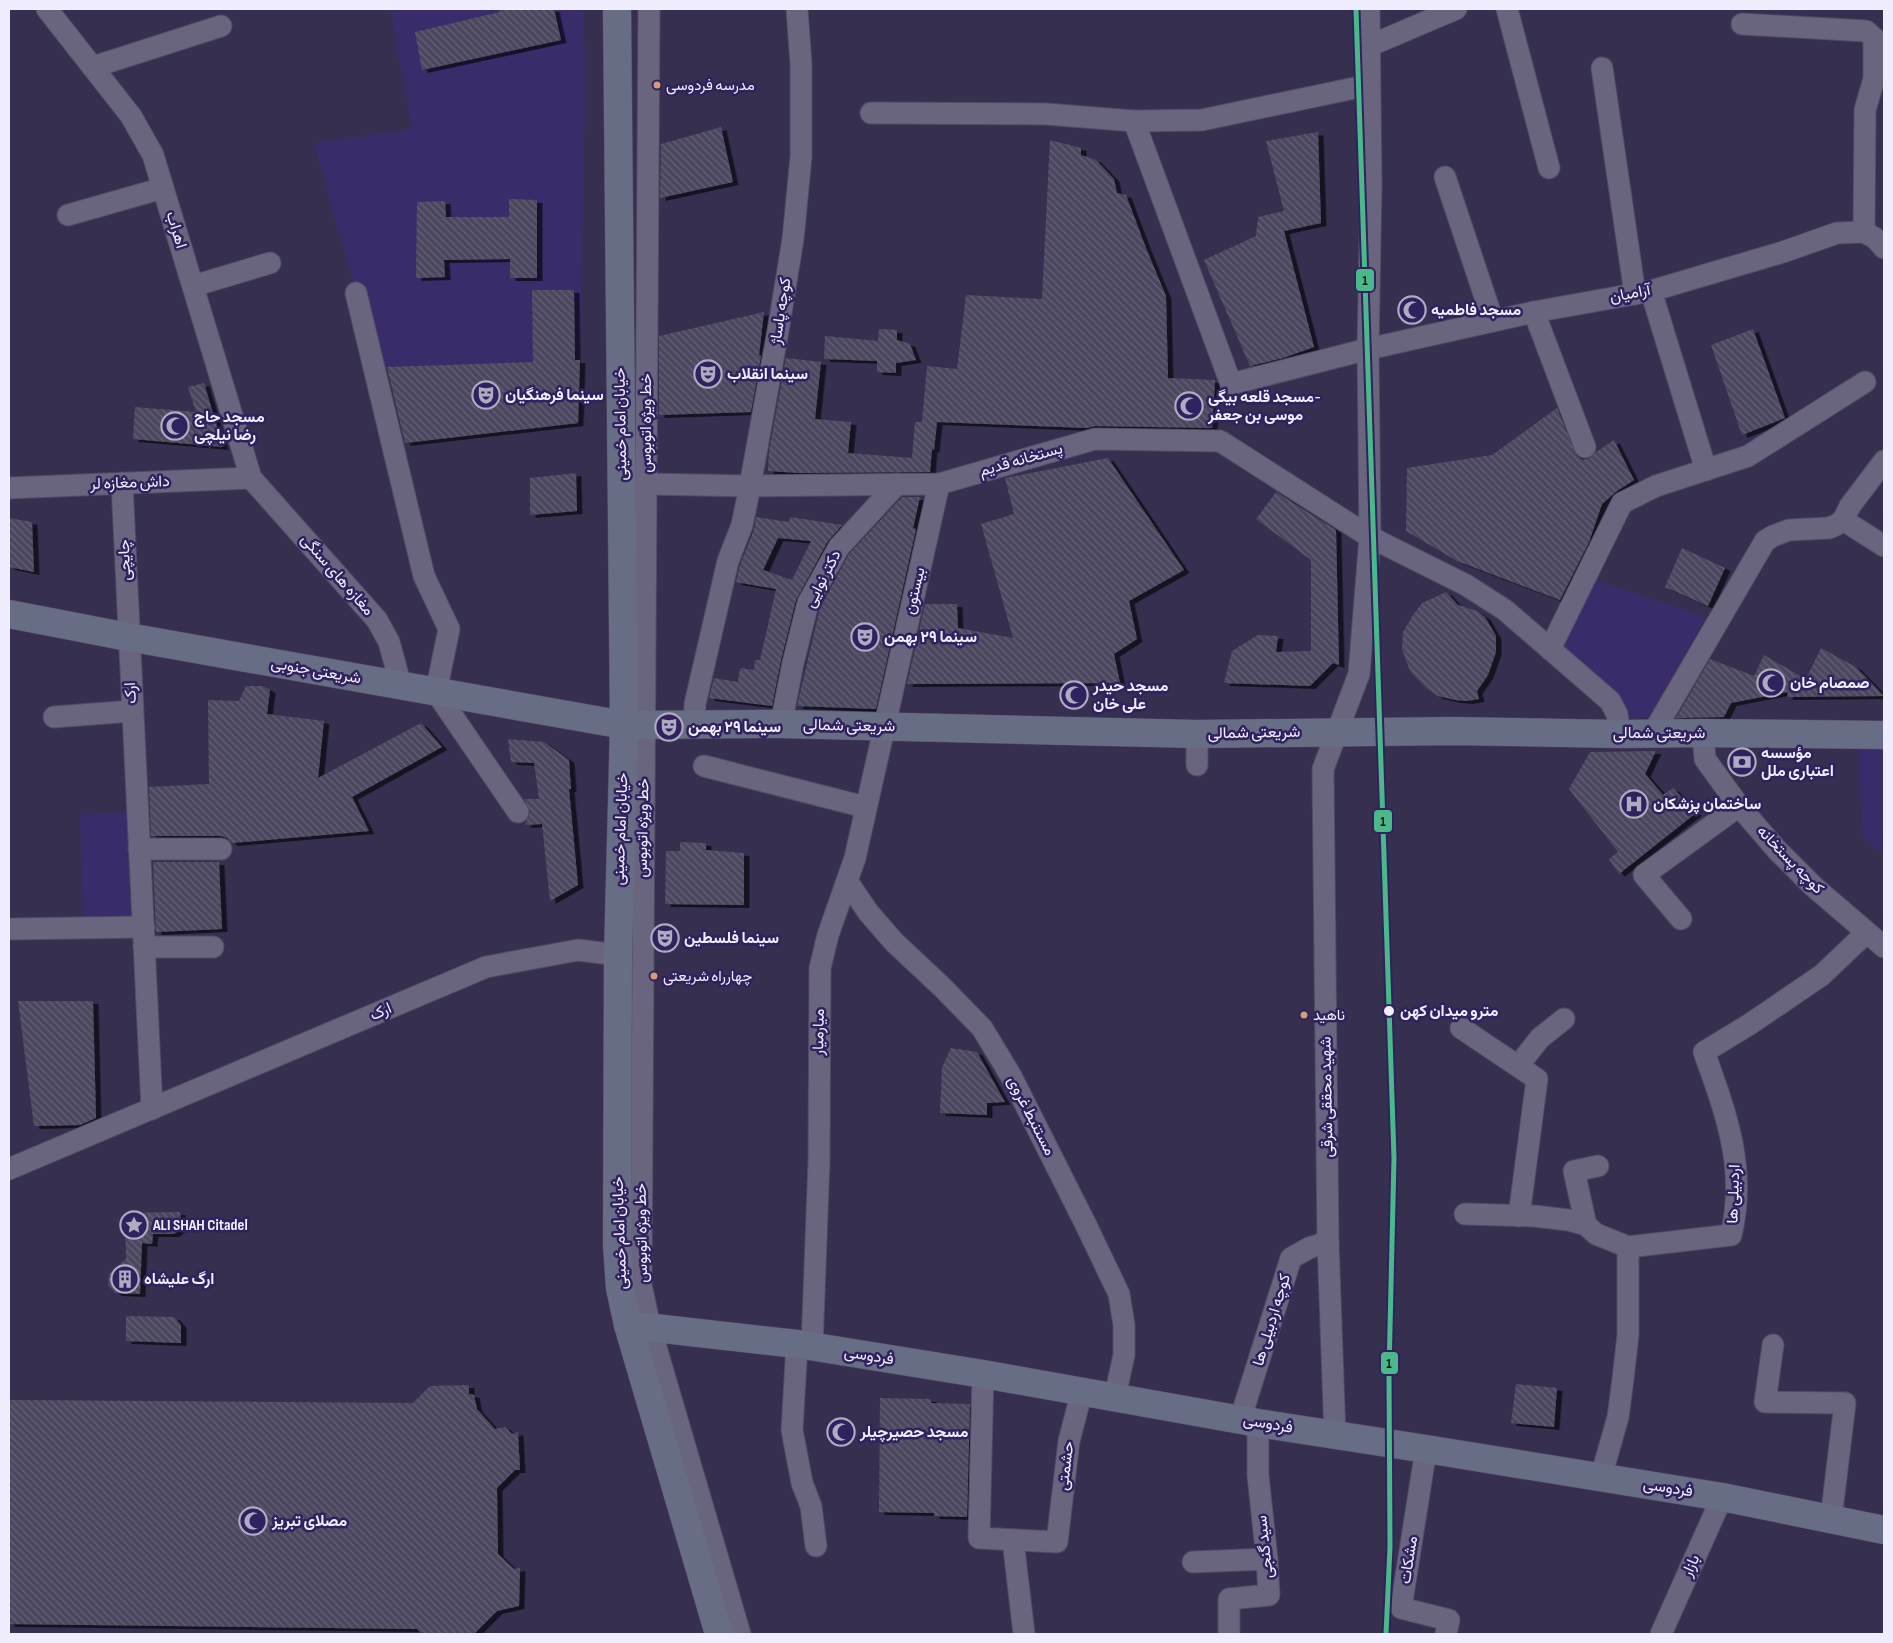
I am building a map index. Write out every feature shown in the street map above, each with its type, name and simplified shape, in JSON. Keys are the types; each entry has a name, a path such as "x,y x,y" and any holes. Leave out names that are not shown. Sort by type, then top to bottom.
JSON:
{"main road":[{"name":"خیابان امام خمینی","path":"617,9 634,725 618,955 617,1245 620,1288 639,1326 720,1634"},
{"name":"شریعتی جنوبی","path":"9,614 401,686 634,725"},
{"name":"شریعتی شمالی","path":"634,725 781,724 1197,734 1453,730 1620,734 1884,735"},
{"name":"فردوسی","path":"639,1326 804,1345 983,1374 1114,1396 1249,1422 1722,1497 1884,1530"}],"street":[{"name":"اهراب","path":"47,9 131,116 153,155 251,478"},
{"name":"خط ویژه اتوبوس","path":"649,9 645,484 634,725 641,1261 639,1326 740,1634"},
{"name":"کوچه پاساژ","path":"694,725 695,704 728,562 742,525 750,486 794,230 801,157 801,64 797,9"},
{"name":"شهید محققی شرقی","path":"1335,1436 1328,1242 1323,769 1359,674 1370,537 1368,348 1371,184 1369,9"},
{"path":"1369,46 1456,9"},
{"path":"1507,9 1549,168"},
{"path":"1742,24 1866,31 1874,38 1874,79 1866,110 1864,232 1875,238 1884,248"},
{"path":"93,67 221,26"},
{"path":"1602,68 1643,292 1706,470"},
{"path":"871,113 1046,114 1134,121 1202,120 1370,85"},
{"name":"آرامیان","path":"1134,121 1231,384 1368,348 1534,312 1643,292 1784,252 1838,234 1864,232"},
{"path":"1445,177 1493,321"},
{"path":"68,215 163,188"},
{"path":"193,286 270,263"},
{"path":"356,293 424,576 449,630 436,692 518,812"},
{"path":"1534,312 1585,447"},
{"path":"1550,649 1622,503 1656,486 1748,456 1866,382"},
{"name":"پستخانه قدیم","path":"645,484 750,486 939,484 1095,439 1220,441 1370,537 1466,585 1505,610 1610,701 1616,714 1620,734"},
{"path":"1653,733 1765,541 1789,530 1829,528 1836,525 1843,520 1850,506 1884,461"},
{"name":"داش مغازه لر","path":"9,488 251,478"},
{"name":"مغازه های سنگی","path":"251,478 376,620 390,642 401,686"},
{"name":"چایچی","path":"122,483 128,637"},
{"name":"دکتر نوایی","path":"781,724 793,663 808,603 839,547 898,484"},
{"name":"بیستون","path":"885,727 939,484"},
{"path":"1843,520 1884,546"},
{"name":"ارک","path":"128,637 152,1109"},
{"path":"54,717 132,711"},
{"name":"میارمیار","path":"816,1546 811,1506 802,1483 792,1430 804,1345 819,1161 820,968 828,935 855,858 865,807 885,727"},
{"name":"کوچه پستخانه","path":"1703,733 1705,759 1739,806 1777,850 1813,886 1884,948"},
{"path":"1197,734 1197,765"},
{"path":"704,766 865,807"},
{"path":"1682,919 1644,875 1739,806"},
{"path":"139,849 221,849"},
{"name":"مستنبط غروی","path":"847,881 868,912 894,942 982,1028 1011,1076 1094,1240 1119,1294 1124,1325 1124,1355 1114,1396"},
{"path":"9,929 144,937 212,947"},
{"name":"اردبیلی ها","path":"1628,1247 1731,1235 1736,1217 1736,1161 1730,1127 1704,1052 1750,1024 1822,975 1866,933"},
{"name":"ارک","path":"9,1169 486,967 578,950 618,955"},
{"path":"1518,1066 1540,1038 1564,1018"},
{"path":"1461,1028 1537,1079 1519,1216"},
{"path":"1586,1225 1574,1171 1598,1166"},
{"path":"1465,1214 1568,1220 1586,1225 1596,1234 1628,1247 1628,1335 1623,1379 1618,1417 1601,1477"},
{"name":"کوچه اردبیلی ها","path":"1249,1422 1291,1258 1309,1248 1328,1242"},
{"path":"1774,1345 1765,1402 1845,1402 1831,1519"},
{"path":"983,1374 980,1538 1013,1540 1024,1634"},
{"name":"حشمتی","path":"1013,1540 1057,1542 1069,1441 1082,1391"},
{"name":"سید گنجی","path":"1229,1634 1229,1599 1269,1596 1258,1476 1249,1422"},
{"name":"مشکات","path":"1426,1449 1401,1608 1449,1620 1446,1634"},
{"name":"بازار","path":"1661,1634 1722,1497"},
{"path":"1193,1562 1267,1559"}],"shaded area":[{"path":"390,9 584,9 585,103 580,360 386,367 356,293 314,143 412,129"},
{"path":"1585,577 1705,617 1651,717 1625,718 1615,694 1557,641"},
{"path":"1858,744 1884,745 1884,853 1863,838"},
{"path":"127,812 132,920 83,920 80,815"}],"building":[{"path":"499,9 554,9 561,40 422,70 415,32 500,12"},
{"path":"721,127 733,182 660,198 661,144"},
{"path":"1318,132 1321,223 1284,231 1314,347 1283,358 1250,366 1204,260 1256,236 1258,217 1284,211 1266,141"},
{"path":"1050,140 1081,148 1081,155 1096,160 1114,179 1117,193 1126,195 1166,296 1168,378 1215,380 1212,428 1095,426 1087,428 937,422 930,472 800,473 768,471 769,451 786,358 821,362 815,419 851,422 848,453 912,458 915,422 922,422 927,366 957,369 966,295 1042,299"},
{"path":"509,199 537,200 537,278 510,278 510,259 444,260 445,277 416,278 417,202 445,201 446,217 509,217"},
{"name":"سینما فرهنگیان","path":"532,290 574,290 575,360 580,360 578,423 405,443 387,367 533,362"},
{"name":"سینما انقلاب","path":"764,312 759,355 761,356 751,412 659,415 659,336"},
{"path":"879,329 897,330 897,340 910,344 916,360 896,363 896,373 877,372 877,361 824,359 825,336 878,341"},
{"path":"1753,329 1785,418 1742,435 1711,345"},
{"name":"مسجد حاج رضا نیلچی","path":"204,383 223,447 133,439 135,407 196,412 188,387"},
{"path":"1557,408 1577,456 1583,460 1590,458 1614,440 1634,480 1602,504 1589,542 1560,600 1457,561 1406,531 1407,468 1492,455"},
{"path":"1108,458 1184,570 1129,601 1137,639 1114,654 1120,683 907,684 925,604 957,604 958,628 1013,638 981,524 1014,514 1005,478"},
{"path":"576,473 577,511 530,515 530,478"},
{"path":"1276,492 1336,530 1339,665 1333,663 1310,686 1224,683 1232,651 1258,635 1278,636 1276,652 1311,651 1311,560 1256,519"},
{"path":"902,497 920,497 913,528 916,529 876,709 797,706 820,608 849,554"},
{"path":"756,517 789,522 790,517 842,525 828,541 796,600 772,706 709,698 714,678 738,682 740,668 754,670 755,660 760,660 776,589 736,582 740,565 754,530","holes":["778,538 811,541 792,580 763,570"]},
{"path":"9,518 32,522 34,572 9,567"},
{"path":"1682,548 1725,568 1708,606 1665,587"},
{"path":"1446,592 1458,605 1477,611 1485,617 1496,636 1496,652 1488,675 1477,691 1479,699 1467,701 1438,696 1425,687 1410,671 1402,649 1403,632 1422,603"},
{"path":"1821,648 1856,667 1884,696 1787,697 1788,692 1731,703 1724,717 1676,718 1710,659 1754,676 1764,655 1806,679"},
{"path":"246,686 263,686 270,690 267,714 324,721 318,778 421,723 442,747 352,797 369,831 232,843 227,838 221,836 151,836 149,787 209,784 208,700 239,701"},
{"path":"508,739 544,742 569,760 571,789 569,789 578,885 550,901 542,824 525,825 530,812 524,799 539,799 534,763 511,762"},
{"name":"ساختمان پزشکان","path":"1656,751 1645,774 1663,795 1673,788 1696,813 1619,874 1609,859 1618,852 1569,789 1590,752"},
{"path":"680,842 706,843 706,850 744,853 744,905 665,904 666,851 680,851"},
{"path":"153,862 219,862 222,929 156,932"},
{"path":"18,1001 93,1001 96,1118 80,1125 34,1126"},
{"path":"951,1048 977,1052 1005,1102 987,1103 987,1115 940,1113 942,1067"},
{"name":"ارگ علیشاه","path":"180,1212 181,1228 174,1234 153,1234 152,1244 142,1243 140,1294 116,1293 108,1285 109,1274 126,1259 125,1213"},
{"path":"126,1316 174,1317 181,1325 181,1343 126,1341"},
{"path":"1516,1384 1557,1388 1554,1427 1511,1423"},
{"name":"مصلای تبریز","path":"469,1385 469,1394 474,1395 477,1409 495,1429 505,1427 512,1434 518,1432 520,1470 515,1470 497,1488 498,1554 514,1569 520,1568 519,1606 497,1611 474,1634 422,1634 417,1629 9,1624 9,1400 413,1403 430,1386"},
{"path":"880,1398 931,1399 931,1403 970,1404 967,1517 934,1516 934,1513 879,1512"}],"transit line":[{"name":"1","path":"1356,9 1394,1158 1389,1371 1390,1547 1386,1634"}],"place":[{"name":"مدرسه فردوسی","path":"657,85"},
{"name":"مسجد فاطمیه","path":"1412,310"},
{"name":"سینما انقلاب","path":"708,374"},
{"name":"سینما فرهنگیان","path":"486,395"},
{"name":"مسجد قلعه بیگی- موسی بن جعفر","path":"1189,406"},
{"name":"مسجد حاج رضا نیلچی","path":"175,426"},
{"name":"سینما ۲۹ بهمن","path":"865,637"},
{"name":"صمصام خان","path":"1771,683"},
{"name":"مسجد حیدر علی خان","path":"1074,695"},
{"name":"سینما ٢٩ بهمن","path":"669,727"},
{"name":"مؤسسه اعتباری ملل","path":"1742,762"},
{"name":"ساختمان پزشکان","path":"1634,804"},
{"name":"سینما فلسطین","path":"665,938"},
{"name":"چهارراه شریعتی","path":"654,976"},
{"name":"مترو میدان کهن","path":"1389,1011"},
{"name":"ناهید","path":"1304,1015"},
{"name":"ALI SHAH Citadel","path":"134,1225"},
{"name":"ارگ علیشاه","path":"125,1279"},
{"name":"مسجد حصیرچیلر","path":"841,1432"},
{"name":"مصلای تبریز","path":"253,1521"}]}
